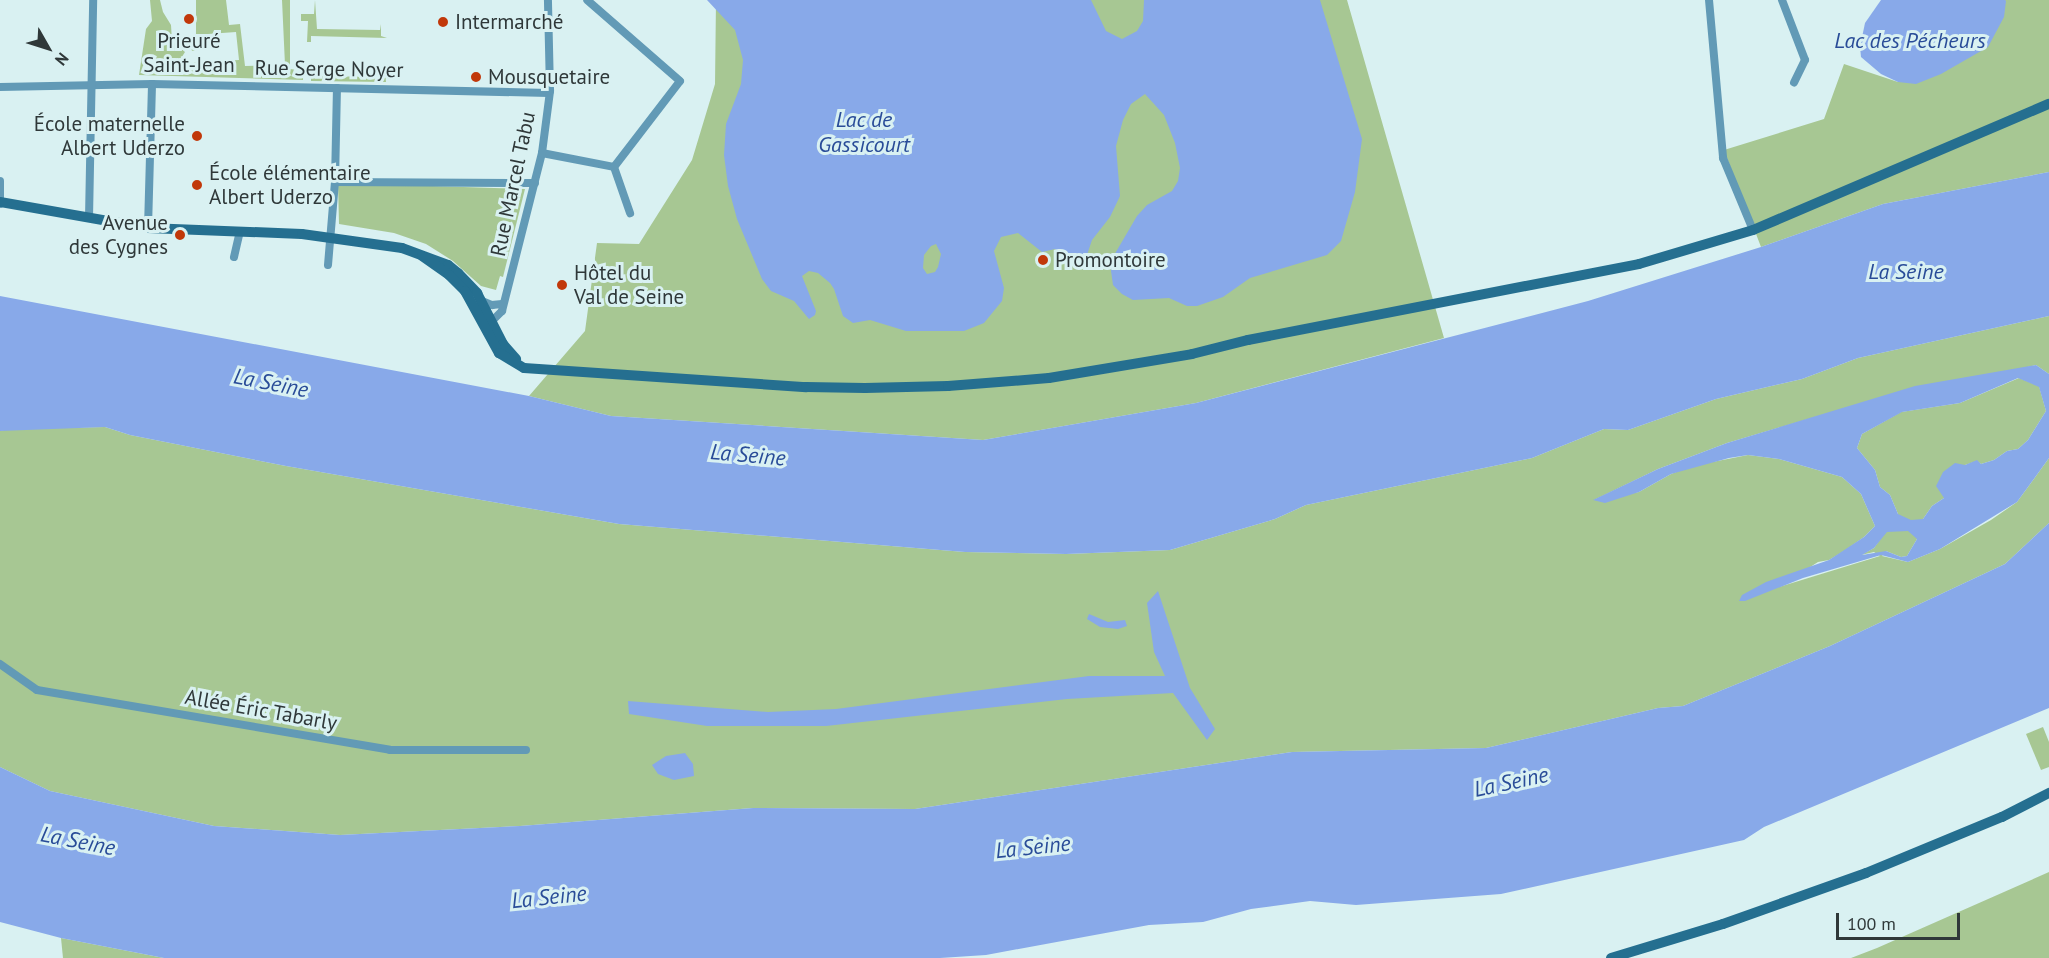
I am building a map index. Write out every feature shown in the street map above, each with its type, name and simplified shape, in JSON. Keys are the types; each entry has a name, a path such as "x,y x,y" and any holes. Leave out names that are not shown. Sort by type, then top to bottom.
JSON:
{"main road":[{"path":"0,203 148,228 332,237 393,246 452,268 472,286 482,301 496,348 505,358 524,368 806,387 948,386 1083,373 1639,264 1753,230 2049,104"},
{"path":"422,256 449,275 487,319"},
{"path":"1611,958 1779,904 1848,877 1881,861 1896,858 2002,817 2049,793"}],"street":[{"path":"89,218 93,0"},
{"path":"548,1 559,0"},
{"path":"587,0 680,81 614,167"},
{"path":"1709,0 1723,158 1753,230"},
{"path":"1782,0 1805,60 1794,83"},
{"name":"Rue Marcel Tabu","path":"487,319 501,314 542,153 549,93 548,1"},
{"path":"148,228 152,84"},
{"name":"Rue Serge Noyer","path":"0,87 152,84 549,93"},
{"path":"328,265 335,182 337,88"},
{"path":"542,153 614,167"},
{"path":"614,167 630,213"},
{"path":"0,181 0,203"},
{"path":"335,182 535,183"},
{"path":"234,257 240,232"},
{"path":"482,301 492,305 503,303"},
{"name":"Allée Éric Tabarly","path":"0,664 37,690 390,750 526,750"}],"green space":[{"path":"150,0 160,0 163,12 171,25 172,41 185,52 180,60 190,68 195,62 239,60 236,32 208,34 209,47 193,51 180,43 203,42 203,36 196,36 196,0 226,0 229,25 240,24 245,66 285,65 282,0 290,0 290,69 297,70 297,75 303,76 303,80 139,75 146,29 152,21"},
{"path":"315,0 317,29 380,30 381,24 381,36 387,38 311,36 311,42 307,42 308,21 301,21 301,14 314,14"},
{"path":"716,0 1347,0 1444,338 1196,403 983,440 611,416 529,396 585,331 597,243 639,244 692,160 715,84"},
{"path":"2005,0 2049,0 2049,172 1883,204 1761,247 1724,150 1824,119 1844,64 1898,82"},
{"path":"385,71 386,82 311,81 311,76 384,77"},
{"path":"338,183 525,189 503,277 500,276 496,290 481,286 453,261 426,244 394,233 339,224"},
{"path":"2049,316 2049,374 2036,365 1815,417 1727,443 1658,469 1594,500 1639,492 1671,474 1692,466 1748,455 1779,459 1842,477 1861,494 1875,526 1844,551 1829,560 1818,562 1779,587 1880,556 1874,552 1861,555 1874,548 1898,514 1890,495 1880,487 1875,470 1857,448 1862,434 1901,412 1960,403 2019,378 2039,386 2046,411 2028,440 2018,449 2007,451 1994,460 1981,464 1977,461 1965,465 1944,498 1932,506 1923,519 1917,539 1907,556 1901,557 1886,551 1882,556 1908,562 1940,549 1991,520 2017,502 2049,458 2049,523 2005,564 1830,646 1683,706 1658,708 1486,748 1292,752 915,809 753,808 520,826 340,835 214,826 50,791 0,767 0,431 8,429 105,427 130,435 286,466 619,524 965,552 1066,554 1170,550 1275,519 1306,505 1532,458 1604,429 1628,430 1716,399 1802,379 1858,358"},
{"path":"2043,727 2049,742 2049,767 2041,770 2026,734"},
{"path":"2049,872 2049,958 1851,958 1877,948"},
{"path":"61,938 164,958 63,958"}],"water":[{"name":"Lac de Gassicourt","path":"707,0 1091,0 1106,31 1122,39 1137,31 1143,21 1144,0 1320,0 1362,139 1355,192 1341,241 1327,255 1250,278 1223,297 1197,306 1187,306 1169,298 1133,300 1122,294 1113,285 1111,271 1113,257 1137,216 1147,205 1172,191 1178,181 1180,168 1175,143 1164,115 1145,94 1131,104 1123,120 1116,146 1120,196 1110,217 1092,240 1084,264 1076,265 1055,249 1042,252 1018,233 1001,237 994,251 1004,288 1002,301 984,323 964,331 906,331 870,320 853,323 843,316 830,283 818,273 809,271 802,276 816,311 815,315 809,319 794,301 771,291 762,279 737,219 728,186 724,155 726,124 741,84 743,60 735,30","holes":["936,244 941,254 935,272 927,274 923,268 924,255 931,246"]},
{"name":"Lac des Pécheurs","path":"1881,0 2006,1 2004,17 1988,47 1941,74 1916,84 1898,82 1881,74 1861,57 1860,47 1865,23"},
{"name":"La Seine","path":"2049,172 2049,316 1858,358 1802,379 1716,399 1628,430 1604,429 1532,458 1306,505 1275,519 1170,550 1066,554 965,552 619,524 286,466 130,435 105,427 0,431 0,296 529,396 611,416 983,440 1196,403 1588,301 1761,247 1883,204"},
{"path":"2036,365 2049,374 2049,458 2017,502 1940,549 1908,562 1881,555 1803,578 1745,601 1739,601 1742,595 1766,582 1829,560 1864,537 1875,526 1861,494 1842,477 1779,459 1748,455 1729,458 1671,474 1639,492 1605,503 1593,500 1658,469 1727,443 1915,386","holes":["2018,378 2039,387 2046,411 2028,440 2018,449 2007,451 1994,460 1981,464 1977,460 1965,465 1955,463 1943,472 1936,486 1944,498 1932,506 1923,519 1911,520 1898,514 1890,495 1880,487 1875,470 1857,448 1862,434 1902,412 1960,403","1908,531 1917,539 1907,556 1901,557 1886,551 1862,555 1874,548 1887,532"]},
{"path":"2049,523 2049,708 1764,827 1744,840 1501,894 1356,905 1310,901 1251,909 1203,922 1149,925 986,955 940,958 164,958 61,938 0,922 0,767 50,791 214,826 340,835 520,826 753,808 915,809 1292,752 1486,748 1658,708 1683,706 1830,646 2005,564"},
{"path":"1158,591 1190,688 1215,729 1207,740 1173,693 1067,699 826,726 707,726 629,714 628,701 768,712 836,709 1089,676 1165,676 1154,652 1147,603"},
{"path":"1089,614 1108,622 1125,620 1127,626 1118,629 1100,627 1087,619"},
{"path":"685,753 693,764 694,776 674,780 658,774 652,765 666,756"}],"place":[{"name":"Prieuré Saint-Jean","path":"189,19"},
{"name":"Intermarché","path":"443,22"},
{"name":"Mousquetaire","path":"476,77"},
{"name":"École maternelle Albert Uderzo","path":"197,136"},
{"name":"École élémentaire Albert Uderzo","path":"197,185"},
{"name":"Avenue des Cygnes","path":"180,235"},
{"name":"Promontoire","path":"1043,260"},
{"name":"Hôtel du Val de Seine","path":"562,285"}]}
